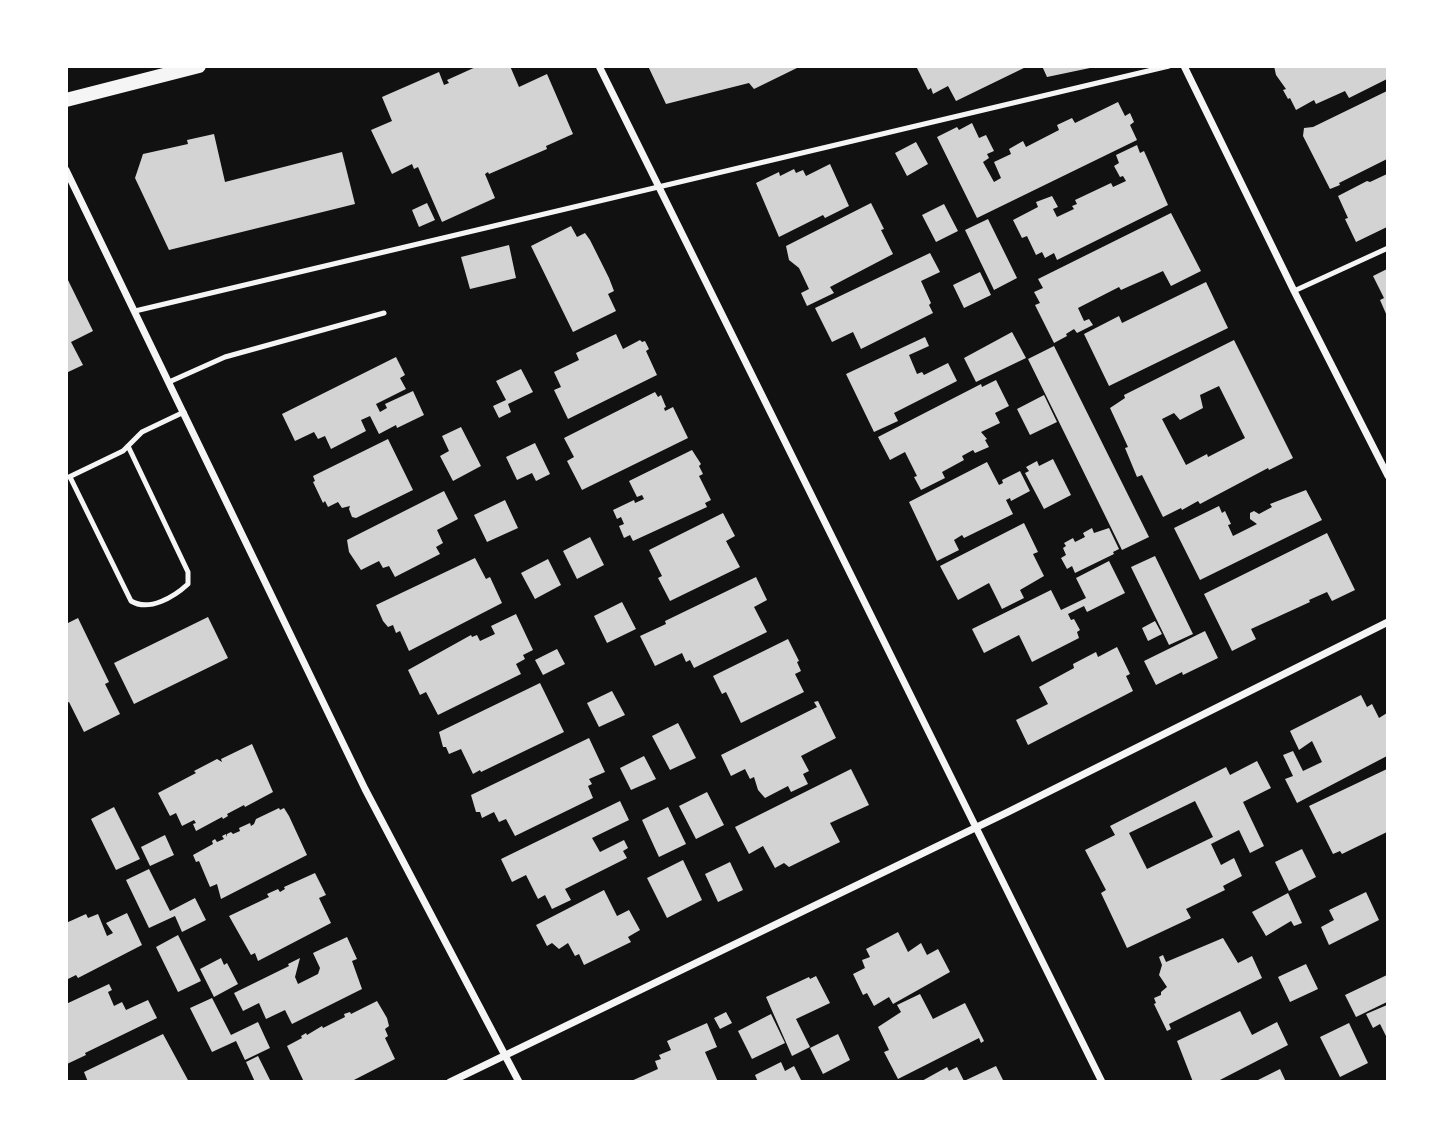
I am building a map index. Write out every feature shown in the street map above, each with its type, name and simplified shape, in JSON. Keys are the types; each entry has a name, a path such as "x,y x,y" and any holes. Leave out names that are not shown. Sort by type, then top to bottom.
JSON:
{"main road":[{"path":"66,100 199,66"}],"street":[{"path":"599,66 1102,1082"},
{"path":"1184,66 1294,292 1388,475"},
{"path":"66,170 365,789 519,1082"},
{"path":"450,1082 976,828 1388,622"}],"lane":[{"path":"135,311 1170,66"},
{"path":"1294,292 1388,248"},
{"path":"169,382 225,357 384,313"},
{"path":"128,446 188,572 188,584 180,591 149,606 131,601 68,477 123,451 128,446 142,432 184,412"}],"building":[{"path":"478,66 510,66 519,87 547,74 573,134 546,146 547,149 485,174 495,198 442,222 418,167 414,169 412,164 392,174 371,130 392,121 382,97 439,72 444,85 449,83 447,80"},
{"path":"648,66 801,66 754,89 749,83 666,104"},
{"path":"916,66 1028,66 956,101 948,86 933,94 931,88 928,90"},
{"path":"1042,66 1090,66 1090,68 1047,77"},
{"path":"1274,66 1387,66 1387,79 1349,98 1345,91 1316,104 1314,100 1296,110 1283,90 1286,89 1276,75"},
{"path":"1387,91 1387,159 1330,189 1303,136 1304,128 1313,127"},
{"path":"1118,102 1125,116 1130,113 1134,122 1130,125 1137,140 977,218 937,137 972,123 979,138 986,135 994,151 987,154 989,158 983,162 994,182 1001,178 994,162 1011,154 1009,149 1023,141 1026,147 1059,130 1057,125 1072,118 1075,123"},
{"path":"214,134 225,182 342,152 355,204 169,250 135,178 143,154 188,144 187,140"},
{"path":"916,142 928,164 907,176 895,153"},
{"path":"1137,145 1140,153 1144,151 1168,205 1057,260 1054,253 1045,258 1042,252 1036,255 1027,236 1022,238 1013,220 1038,207 1036,202 1052,196 1058,207 1053,209 1057,217 1074,209 1072,206 1077,204 1075,200 1111,183 1113,187 1126,181 1123,176 1120,177 1114,166 1119,163 1116,155"},
{"path":"830,164 849,206 825,218 823,215 779,237 756,183 779,172 780,176 794,169 796,173 803,170 806,176"},
{"path":"1387,174 1387,227 1356,242 1338,196"},
{"path":"427,203 435,220 419,227 412,210"},
{"path":"871,203 893,254 830,287 834,293 807,306 801,293 809,289 799,268 789,260 786,246"},
{"path":"944,204 958,231 936,242 922,215"},
{"path":"1171,213 1201,271 1171,286 1163,271 1121,290 1119,287 1078,308 1084,321 1089,319 1093,325 1077,333 1074,329 1054,343 1035,305 1040,303 1034,292 1043,288 1038,279"},
{"path":"988,219 1017,278 994,290 965,230"},
{"path":"571,226 577,237 585,233 590,240 614,291 608,294 616,311 573,332 531,246"},
{"path":"509,245 516,278 470,289 461,257"},
{"path":"930,253 940,272 921,281 933,313 861,349 853,332 832,342 815,308"},
{"path":"1387,269 1387,316 1380,300 1384,298 1373,276"},
{"path":"980,272 991,295 964,308 953,285"},
{"path":"66,276 93,331 71,342 83,365 66,373"},
{"path":"1206,282 1228,328 1109,386 1084,334 1119,316 1122,323"},
{"path":"1012,332 1026,358 976,382 964,358"},
{"path":"616,334 623,349 640,340 645,341 649,349 646,351 657,375 568,419 554,390 561,387 554,372 579,360 576,353"},
{"path":"925,337 929,346 909,355 917,374 922,372 924,375 948,363 957,381 894,413 898,421 874,432 846,374"},
{"path":"1234,340 1293,458 1269,470 1268,468 1200,504 1198,501 1163,517 1142,475 1137,477 1125,448 1128,447 1110,408 1125,398 1124,395","holes":["1219,386 1245,438 1186,465 1162,419 1174,413 1180,420 1203,408 1200,395"]},
{"path":"1054,346 1149,537 1122,550 1028,359"},
{"path":"396,357 405,375 400,378 406,389 376,404 380,412 387,408 385,404 413,391 424,415 379,434 370,416 361,420 366,431 331,449 325,436 318,439 314,432 295,441 282,414"},
{"path":"521,369 533,392 508,404 511,412 499,418 493,406 506,400 496,381"},
{"path":"996,380 1009,406 995,413 1000,423 981,432 989,447 975,453 973,450 962,456 964,460 942,472 945,478 921,490 905,452 890,460 878,437 981,384 982,387"},
{"path":"655,392 658,397 661,395 665,411 673,407 688,438 582,490 567,461 574,457 564,438"},
{"path":"1044,395 1057,422 1030,435 1017,409"},
{"path":"461,427 481,466 453,481 440,456 449,451 442,436"},
{"path":"388,439 413,490 356,518 352,517 350,506 342,508 338,502 328,507 325,501 323,503 313,476"},
{"path":"535,443 550,474 536,481 532,473 517,480 506,457"},
{"path":"692,450 701,464 699,466 703,474 699,476 711,500 705,503 707,507 633,541 630,535 624,538 619,526 624,524 621,517 617,519 613,510 634,500 635,503 644,499 642,495 637,497 629,481"},
{"path":"1053,459 1071,495 1044,509 1025,473 1029,471 1026,467 1037,461 1039,466"},
{"path":"987,462 999,485 1003,483 1002,480 1020,471 1030,491 1011,501 1010,498 1006,500 1013,514 964,538 962,535 954,540 959,550 937,561 909,502"},
{"path":"1306,490 1322,520 1200,580 1174,528 1219,506 1222,513 1225,511 1233,536 1257,524 1250,519 1250,513 1254,511 1259,514 1272,507 1270,504"},
{"path":"444,491 458,519 437,530 443,543 436,547 440,554 395,577 389,566 383,568 379,561 361,570 349,552 347,540"},
{"path":"505,500 518,528 487,542 474,515"},
{"path":"723,513 735,536 726,541 740,567 670,601 658,578 662,576 649,550"},
{"path":"1024,523 1038,552 1033,554 1044,576 1020,590 1024,598 1002,609 989,583 958,600 940,566"},
{"path":"1092,528 1094,533 1109,528 1119,549 1075,573 1072,566 1067,569 1061,558 1066,555 1064,543 1073,538 1075,542 1085,537 1083,533"},
{"path":"1327,533 1355,590 1332,601 1327,592 1309,600 1310,602 1251,629 1256,639 1232,651 1204,594"},
{"path":"590,537 604,565 577,579 563,551"},
{"path":"1155,556 1193,634 1169,645 1131,567"},
{"path":"475,558 486,579 490,577 502,603 409,651 400,631 396,633 393,625 388,627 376,605"},
{"path":"548,559 561,585 535,599 521,573"},
{"path":"1109,561 1125,593 1087,612 1084,606 1068,614 1080,630 1077,632 1079,638 1032,662 1019,635 984,653 972,629 1051,590 1061,610 1086,598 1076,578"},
{"path":"756,577 767,600 754,607 767,632 694,668 690,660 686,662 682,653 655,666 640,636"},
{"path":"622,602 636,629 607,643 594,616"},
{"path":"516,614 533,650 523,655 525,659 516,664 521,674 438,715 426,692 420,695 408,670 471,635 477,635 480,641 495,634 491,626"},
{"path":"208,617 228,658 134,704 114,663"},
{"path":"78,618 109,682 105,684 120,714 84,732 69,702 66,703 66,624"},
{"path":"1155,621 1162,634 1148,641 1142,628"},
{"path":"1205,631 1218,658 1156,685 1144,661"},
{"path":"788,639 799,661 797,662 801,671 795,674 804,692 741,723 726,692 722,694 713,676"},
{"path":"1117,647 1130,674 1126,676 1133,691 1028,745 1016,720 1048,704 1039,687 1074,668 1073,664 1096,652 1098,657"},
{"path":"557,649 565,664 543,675 535,660"},
{"path":"540,683 564,732 473,774 461,749 449,754 446,747 443,747 439,732"},
{"path":"612,691 625,715 599,727 587,703"},
{"path":"1361,695 1367,707 1372,704 1379,718 1387,713 1387,756 1297,803 1285,779 1293,776 1283,755 1293,751 1303,771 1322,762 1312,741 1299,750 1290,731"},
{"path":"818,701 836,738 801,756 809,771 803,774 808,784 791,792 788,786 765,798 758,790 754,777 750,779 745,769 731,776 721,755 817,707 814,702"},
{"path":"678,723 696,758 670,770 652,736"},
{"path":"589,738 605,772 589,779 592,784 588,786 593,798 515,836 506,819 499,822 494,812 482,818 480,812 476,812 471,795"},
{"path":"252,744 273,792 196,831 194,820 182,826 176,813 170,816 158,793 217,759 222,762 221,759"},
{"path":"644,756 656,779 631,790 620,768"},
{"path":"1257,761 1271,788 1243,802 1264,846 1250,853 1239,830 1211,844 1221,865 1234,858 1242,876 1223,886 1225,890 1186,909 1191,918 1127,948 1101,893 1106,890 1085,850 1115,835 1110,826 1226,767 1230,775","holes":["1195,801 1213,837 1147,869 1129,833"]},
{"path":"851,769 869,805 830,823 840,842 789,867 784,863 775,868 763,846 749,854 735,827"},
{"path":"1387,769 1387,832 1342,854 1340,851 1333,854 1309,806"},
{"path":"707,792 724,825 696,839 679,806"},
{"path":"620,801 629,820 592,838 600,852 624,840 628,848 623,851 627,858 565,889 571,900 552,909 545,895 538,899 526,875 512,882 501,859"},
{"path":"114,807 140,859 116,870 91,819"},
{"path":"668,807 686,844 659,857 642,820"},
{"path":"284,808 289,816 307,855 221,899 217,884 210,887 199,861 196,862 193,855 213,844 215,839 217,842 224,839 222,836 226,834 227,837 227,834 240,831 239,828 250,823 251,826 256,819"},
{"path":"165,835 174,855 150,866 141,847"},
{"path":"1302,849 1316,877 1289,891 1275,862"},
{"path":"683,860 702,900 667,918 647,878"},
{"path":"730,862 743,890 718,902 705,874"},
{"path":"149,869 170,911 195,898 206,920 182,932 175,916 149,928 126,880"},
{"path":"315,873 326,895 319,898 331,923 258,961 255,953 251,955 229,916 269,897 267,894 278,889 280,892 284,887"},
{"path":"604,890 617,916 629,910 640,930 628,937 631,942 584,965 579,954 575,956 568,943 559,949 552,943 547,946 536,925"},
{"path":"1366,892 1379,920 1329,945 1321,927 1334,920 1329,910"},
{"path":"1288,893 1302,923 1294,926 1291,921 1266,936 1252,912"},
{"path":"127,913 142,945 78,978 76,975 66,980 66,923 86,914 88,918 98,914 107,936 113,933 106,923"},
{"path":"898,932 908,952 921,943 927,955 938,949 950,972 893,1004 889,997 874,1006 867,993 863,995 853,974 865,968 862,960 870,957 866,949"},
{"path":"178,935 201,981 178,992 156,947"},
{"path":"347,937 357,959 352,961 362,989 292,1024 285,1010 266,1019 259,1003 243,1011 234,993 300,958 295,977 298,984 318,974 320,968 313,953"},
{"path":"1223,938 1238,963 1252,956 1262,978 1169,1024 1171,1029 1167,1031 1154,1004 1154,998 1161,995 1167,987 1159,975 1162,965 1159,957 1163,955 1166,962"},
{"path":"221,958 224,965 227,963 238,984 214,997 200,969"},
{"path":"1306,964 1318,989 1290,1002 1278,977"},
{"path":"1387,975 1387,1002 1356,1017 1345,995"},
{"path":"816,976 830,1003 796,1019 810,1047 792,1056 766,997"},
{"path":"109,984 112,990 108,992 114,1006 122,1002 126,1010 148,1000 157,1018 67,1064 66,1004"},
{"path":"920,994 933,1019 965,1003 984,1041 981,1043 979,1038 898,1079 884,1052 889,1050 878,1027 901,1012 897,1005"},
{"path":"212,998 231,1035 258,1022 270,1048 245,1060 236,1041 212,1052 190,1008"},
{"path":"377,1001 387,1018 389,1026 385,1029 388,1036 385,1038 395,1059 350,1082 304,1082 287,1046 306,1033 307,1035 345,1017 344,1014 351,1014"},
{"path":"1387,1005 1387,1038 1380,1024 1373,1028 1366,1014"},
{"path":"1240,1011 1252,1035 1277,1022 1288,1045 1216,1082 1193,1082 1177,1041"},
{"path":"726,1012 732,1023 720,1029 714,1018"},
{"path":"771,1014 785,1043 752,1059 738,1031"},
{"path":"707,1023 717,1047 705,1052 718,1082 629,1082 658,1069 655,1061 661,1059 659,1055 671,1050 667,1041"},
{"path":"1349,1023 1368,1063 1340,1077 1320,1037"},
{"path":"163,1034 189,1082 88,1082 84,1072"},
{"path":"838,1034 850,1060 823,1074 810,1048"},
{"path":"258,1056 271,1082 255,1082 246,1062"},
{"path":"781,1062 785,1071 794,1066 802,1082 758,1082 755,1075"},
{"path":"996,1066 1004,1082 920,1082 947,1067 949,1071 957,1067 964,1081"},
{"path":"1280,1069 1286,1082 1254,1082"}]}
